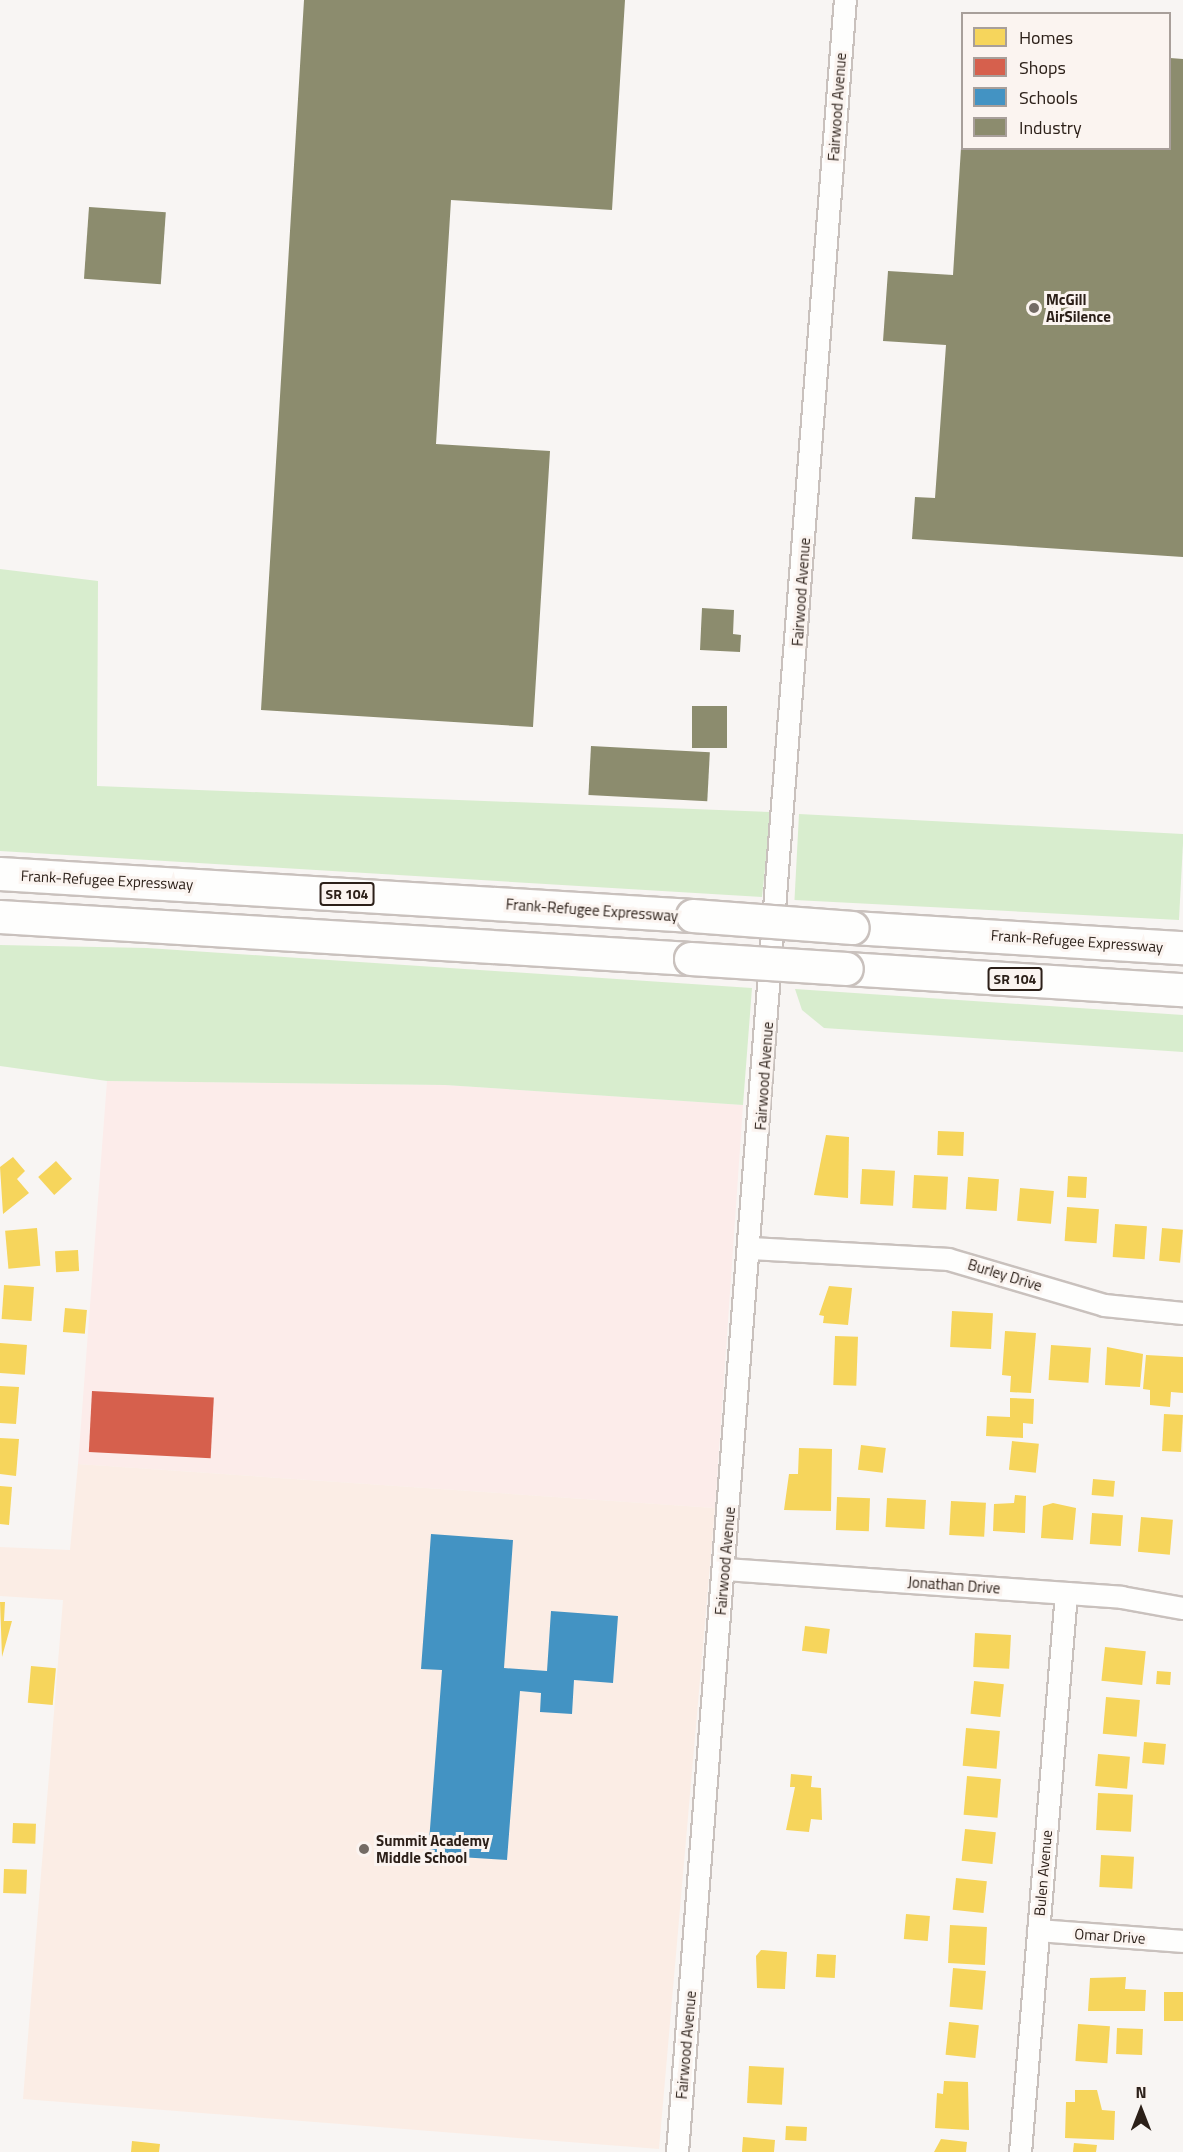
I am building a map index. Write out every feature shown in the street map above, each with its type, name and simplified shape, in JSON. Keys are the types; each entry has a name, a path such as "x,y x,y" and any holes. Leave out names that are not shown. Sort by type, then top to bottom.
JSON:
{"highway":[{"name":"Frank-Refugee Expressway","path":"0,874 1183,948"},
{"name":"SR 104","path":"0,917 1183,990"}],"street":[{"name":"Fairwood Avenue","path":"677,2152 752,1248 845,0"},
{"name":"Burley Drive","path":"752,1248 948,1259 1104,1305 1183,1313"},
{"name":"Jonathan Drive","path":"725,1569 1066,1593 1183,1608"},
{"name":"Bulen Avenue","path":"1020,2152 1066,1593"},
{"name":"Omar Drive","path":"1038,1930 1183,1941"}],"shaded area":[{"path":"107,1081 445,1085 743,1105 715,1508 78,1464"},
{"name":"Summit Academy Middle School","path":"78,1464 715,1508 659,2149 23,2099 63,1600 0,1596 0,1547 70,1550"}],"green space":[{"path":"0,569 98,581 97,786 771,812 762,897 0,851"},
{"path":"799,814 1183,834 1179,920 794,900"},
{"path":"0,945 147,948 752,988 743,1105 445,1085 107,1081 0,1066"},
{"path":"795,989 1183,1015 1183,1052 824,1028 802,1010"}],"building: Homes":[{"path":"938,1131 964,1132 963,1156 937,1155"},
{"path":"826,1135 849,1137 848,1198 814,1195"},
{"path":"13,1157 25,1171 17,1179 29,1193 3,1214 0,1167"},
{"path":"56,1161 72,1179 54,1195 38,1177"},
{"path":"862,1169 895,1171 893,1206 860,1204"},
{"path":"914,1175 948,1177 946,1210 912,1208"},
{"path":"1068,1176 1087,1177 1086,1198 1067,1197"},
{"path":"968,1177 999,1179 997,1211 966,1209"},
{"path":"1020,1188 1054,1191 1051,1224 1017,1221"},
{"path":"1067,1207 1099,1209 1097,1243 1065,1241"},
{"path":"1115,1224 1147,1226 1145,1259 1113,1257"},
{"path":"37,1228 40,1266 8,1269 5,1231"},
{"path":"1162,1228 1183,1230 1180,1263 1159,1261"},
{"path":"78,1250 79,1271 56,1272 55,1251"},
{"path":"4,1285 34,1287 32,1321 2,1319"},
{"path":"829,1286 852,1288 848,1325 823,1323 824,1316 819,1315"},
{"path":"65,1308 87,1310 85,1334 63,1332"},
{"path":"952,1311 993,1313 991,1349 950,1347"},
{"path":"1005,1331 1036,1333 1031,1393 1010,1392 1011,1376 1002,1375"},
{"path":"835,1336 858,1337 856,1386 833,1385"},
{"path":"0,1343 27,1345 25,1375 0,1373"},
{"path":"1051,1345 1091,1348 1088,1383 1049,1380"},
{"path":"1107,1347 1143,1354 1140,1387 1105,1385"},
{"path":"1146,1355 1183,1357 1183,1393 1171,1392 1170,1407 1150,1405 1150,1390 1143,1389"},
{"path":"0,1386 19,1387 16,1424 0,1423"},
{"path":"1010,1398 1034,1399 1033,1424 1023,1423 1023,1438 986,1436 987,1416 1010,1417"},
{"path":"1164,1414 1183,1415 1181,1452 1162,1451"},
{"path":"0,1438 19,1439 16,1476 0,1474"},
{"path":"1012,1441 1039,1444 1036,1473 1009,1470"},
{"path":"861,1445 886,1448 883,1473 858,1470"},
{"path":"799,1448 832,1449 831,1511 784,1510 789,1474 798,1474"},
{"path":"1093,1479 1115,1481 1114,1497 1092,1495"},
{"path":"0,1486 12,1487 9,1525 0,1524"},
{"path":"1015,1495 1026,1496 1025,1533 993,1531 994,1504 1014,1503"},
{"path":"837,1497 870,1498 869,1531 836,1530"},
{"path":"887,1498 926,1500 924,1529 885,1527"},
{"path":"951,1501 986,1503 984,1537 949,1535"},
{"path":"1053,1503 1076,1508 1073,1540 1041,1538 1043,1506"},
{"path":"1092,1513 1123,1515 1121,1546 1090,1544"},
{"path":"1141,1517 1173,1520 1170,1555 1138,1552"},
{"path":"0,1602 5,1602 4,1621 12,1621 2,1657"},
{"path":"805,1626 830,1629 827,1654 802,1651"},
{"path":"975,1633 1011,1635 1009,1669 973,1667"},
{"path":"1105,1647 1146,1651 1142,1685 1101,1681"},
{"path":"31,1666 56,1668 53,1705 28,1703"},
{"path":"1157,1671 1171,1672 1170,1685 1156,1684"},
{"path":"974,1681 1004,1684 1000,1717 971,1714"},
{"path":"1106,1697 1140,1700 1137,1737 1103,1734"},
{"path":"966,1728 1000,1731 997,1769 963,1766"},
{"path":"1144,1742 1166,1744 1164,1765 1142,1763"},
{"path":"1098,1754 1130,1757 1127,1789 1095,1786"},
{"path":"791,1774 812,1776 811,1787 821,1788 822,1820 811,1819 809,1832 786,1830 795,1787 790,1787"},
{"path":"967,1776 1001,1779 997,1818 964,1815"},
{"path":"1098,1793 1133,1795 1131,1832 1096,1830"},
{"path":"13,1823 36,1824 35,1844 12,1843"},
{"path":"965,1829 996,1832 992,1864 962,1861"},
{"path":"1101,1855 1134,1857 1132,1889 1099,1887"},
{"path":"4,1869 27,1870 26,1894 3,1893"},
{"path":"956,1878 987,1881 983,1913 953,1910"},
{"path":"906,1914 930,1916 928,1941 904,1939"},
{"path":"950,1925 987,1927 985,1965 948,1963"},
{"path":"761,1950 787,1952 785,1989 757,1988 756,1956"},
{"path":"817,1954 836,1955 835,1978 816,1977"},
{"path":"953,1968 986,1971 982,2010 950,2007"},
{"path":"1126,1977 1125,1989 1146,1990 1145,2011 1088,2011 1090,1978"},
{"path":"1164,1992 1183,1992 1183,2021 1164,2021"},
{"path":"949,2022 979,2025 975,2058 946,2055"},
{"path":"1078,2024 1110,2026 1107,2063 1075,2061"},
{"path":"1117,2028 1143,2029 1142,2055 1116,2054"},
{"path":"749,2066 784,2068 782,2105 747,2103"},
{"path":"944,2081 968,2082 969,2130 935,2128 937,2093 943,2094"},
{"path":"1075,2090 1097,2090 1102,2110 1115,2111 1114,2140 1065,2138 1066,2102 1075,2102"},
{"path":"786,2126 807,2127 806,2141 785,2140"},
{"path":"743,2137 775,2140 774,2152 742,2152"},
{"path":"941,2139 967,2142 966,2152 934,2152"},
{"path":"132,2141 160,2144 159,2152 131,2152"},
{"path":"1074,2143 1097,2145 1096,2152 1073,2152"}],"building: Shops":[{"path":"92,1391 214,1397 211,1458 89,1452"}],"building: Schools":[{"path":"431,1534 513,1540 504,1668 547,1671 551,1611 618,1616 613,1683 574,1680 572,1714 540,1712 541,1693 520,1691 507,1860 428,1855 442,1670 421,1669"}],"building: Industry":[{"path":"304,0 625,0 612,210 451,200 436,444 550,451 533,727 261,710"},
{"name":"McGill AirSilence","path":"1171,58 1183,59 1183,557 912,539 915,497 935,498 946,345 883,341 888,271 953,275 961,148 961,150 1171,150"},
{"path":"89,207 166,212 161,284 84,279"},
{"path":"702,608 734,610 733,634 741,635 740,652 700,650"},
{"path":"692,706 727,706 727,748 692,748"},
{"path":"591,746 710,752 707,801 588,795"}],"place":[{"name":"McGill AirSilence","path":"1034,308"},
{"name":"Summit Academy Middle School","path":"364,1849"}]}
